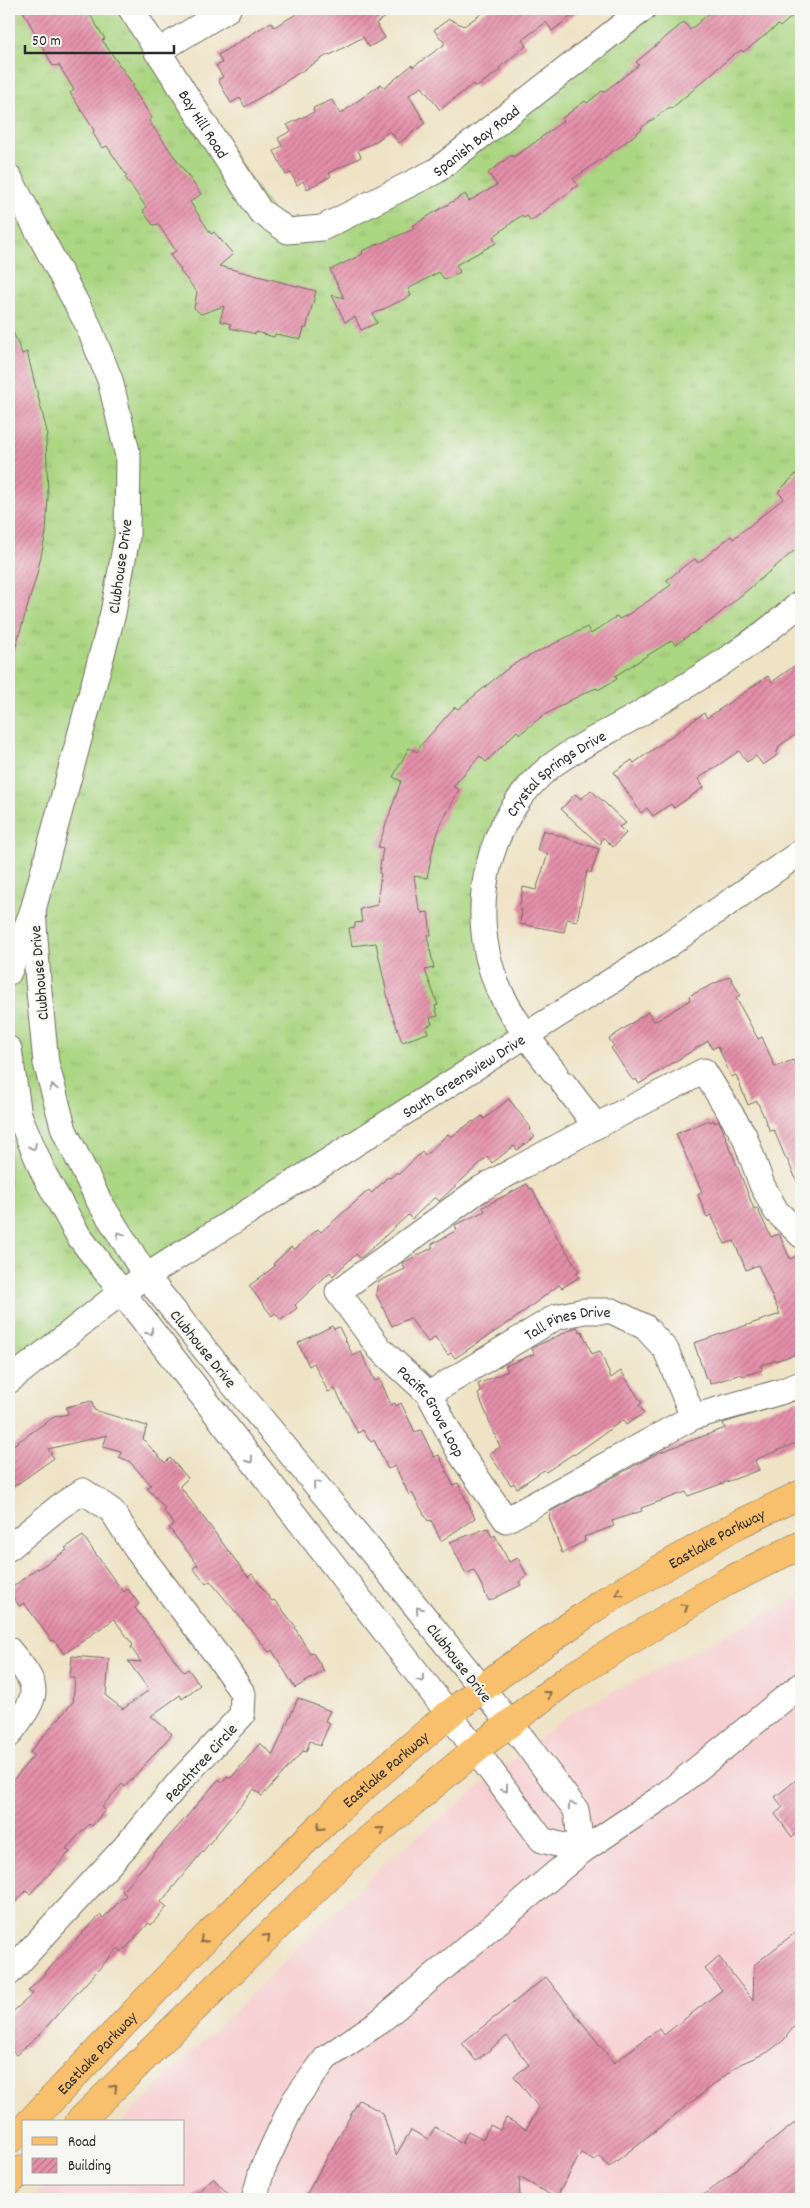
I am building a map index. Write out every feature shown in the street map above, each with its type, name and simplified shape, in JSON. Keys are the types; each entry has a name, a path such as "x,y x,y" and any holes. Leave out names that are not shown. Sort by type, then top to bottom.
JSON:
{"main road":[{"name":"Eastlake Parkway","path":"32,2120 217,1926 338,1809 449,1714 608,1600 737,1526 801,1494"},
{"path":"81,2120 350,1855 475,1750 569,1678 710,1592 801,1545"},
{"path":"9,2140 22,2130"},
{"path":"9,2182 22,2171"}],"street":[{"name":"Bay Hill Road","path":"131,9 260,211 288,231"},
{"path":"157,52 228,9"},
{"name":"Spanish Bay Road","path":"288,231 322,228 436,171 644,9"},
{"name":"Clubhouse Drive","path":"9,177 88,324 110,380 128,456 126,537 113,613 33,910 9,972"},
{"name":"Crystal Springs Drive","path":"526,1035 498,986 486,947 482,920 485,880 492,852 509,815 525,793 552,765 712,670 778,624 801,604"},
{"name":"South Greensview Drive","path":"9,1381 120,1293 668,945 801,852"},
{"name":"Clubhouse Drive","path":"9,1050 19,1115 44,1174 78,1235 120,1293 449,1714 542,1840 582,1852 576,1810 482,1689 146,1276 99,1201 64,1130 46,1062 33,910"},
{"path":"526,1035 596,1126"},
{"name":"Pacific Grove Loop","path":"801,1236 776,1211 762,1185 744,1135 704,1071 596,1126 480,1189 338,1292 380,1349 429,1394 460,1453 506,1520 693,1417 780,1392 801,1384"},
{"name":"Tall Pines Drive","path":"429,1394 556,1317 584,1311 612,1311 645,1327 666,1350 693,1417"},
{"name":"Peachtree Circle","path":"9,1548 59,1507 83,1492 112,1511 137,1550 220,1659 243,1694 242,1716 180,1781 126,1846 9,1973"},
{"path":"9,1650 27,1671 34,1691 30,1706 9,1735"},
{"path":"254,2199 262,2170 294,2101 326,2058 379,2022 582,1852 665,1795 801,1685"}],"shaded area":[{"path":"801,1596 801,2199 30,2199 46,2186 185,2186 185,2120 123,2120 385,1863 568,1715"}],"green space":[{"path":"9,9 135,9 275,215 309,223 415,176 638,9 801,9 801,591 746,634 508,800 484,943 529,1022 9,1381"}],"building":[{"path":"22,9 82,9 85,15 89,13 105,39 102,40 134,86 132,87 152,118 149,121 201,194 190,202 211,234 214,232 233,254 219,266 316,291 306,329 304,328 301,339 275,334 274,337 230,328 231,324 220,321 224,306 201,314 194,308 197,292 170,255 176,251 158,224 153,225 143,211 146,207 125,177 127,176 107,146 102,148 93,133 94,130 70,93 74,90 59,65 53,66"},
{"path":"305,9 399,9 376,23 385,38 369,47 363,37 329,54 245,107 240,98 231,103 218,80 223,77 216,66 222,63 218,55 271,22 274,27"},
{"path":"488,9 581,9 552,31 546,22 522,40 526,46 499,68 500,70 476,88 473,84 440,110 422,87 409,95 425,123 399,143 390,131 375,142 358,150 361,157 329,173 331,176 307,189 303,181 297,185 291,173 286,175 274,151 282,146 278,138 291,131 287,125 314,112 313,108 332,100 340,114 381,84 384,88 412,65 413,67 444,45 444,42 434,30 449,19 464,26"},
{"path":"714,9 801,9 780,27 778,25 743,52 741,50 733,55 671,109 670,107 641,128 622,145 573,179 578,185 531,221 527,216 524,218 522,215 493,237 496,243 456,265 460,272 445,280 439,272 408,289 411,296 373,314 377,323 361,330 355,317 345,322 332,295 344,298 330,270 363,254 362,251 414,229 412,226 465,194 469,201 497,185 488,173 512,155 513,157 530,146 563,121 561,119 585,101 587,103 602,91 604,92 639,65 636,62 684,22 690,30"},
{"path":"9,322 22,354 27,352 48,436 46,436 48,497 46,533 37,574 13,656 9,655"},
{"path":"801,469 801,545 713,619 675,645 672,640 615,676 617,679 598,690 597,688 591,690 571,700 541,717 520,734 517,731 486,762 480,756 453,786 459,790 442,822 434,843 427,878 414,876 419,908 422,913 428,912 431,935 427,935 434,968 425,970 438,1005 435,1006 438,1016 430,1018 432,1024 426,1027 428,1033 402,1042 390,1008 376,943 352,946 349,928 355,927 355,923 362,922 360,909 377,905 383,848 378,847 401,781 393,777 409,748 417,752 455,707 458,709 512,665 587,627 591,634 617,616 619,619 629,614 671,585 667,580 687,564 695,559 698,563 731,536 733,539 784,498 778,492"},
{"path":"801,661 801,731 779,746 776,756 763,765 756,756 747,762 739,751 698,779 704,787 674,808 671,804 653,816 647,808 641,813 614,772 632,760 634,763 704,713 707,718 768,676 772,682"},
{"path":"591,790 626,823 619,827 626,833 613,847 603,837 600,845 561,809 575,794 581,799"},
{"path":"543,830 599,849 591,873 587,871 577,921 567,919 564,932 520,924 522,910 519,909 523,887 536,890 548,854 537,850"},
{"path":"730,976 740,995 736,998 758,1039 762,1037 775,1067 793,1060 801,1079 801,1190 774,1130 770,1131 757,1101 748,1105 736,1075 731,1077 718,1046 712,1049 708,1041 639,1084 636,1079 634,1081 631,1078 611,1048 614,1046 609,1039 648,1012 654,1021 658,1020 690,1000 689,996"},
{"path":"509,1099 531,1128 529,1130 535,1137 517,1150 514,1146 492,1163 487,1157 439,1201 435,1197 412,1219 408,1215 363,1256 360,1258 356,1254 333,1276 330,1272 295,1305 297,1308 281,1320 275,1313 272,1316 249,1286 275,1266 273,1264 291,1247 294,1250 318,1229 321,1232 369,1190 372,1193 388,1177 390,1178 397,1172 399,1174 422,1152 425,1156 448,1134 451,1137 482,1116 484,1119"},
{"path":"709,1120 710,1122 714,1120 714,1123 718,1121 721,1125 754,1209 757,1208 771,1237 779,1234 790,1259 796,1256 801,1266 801,1353 761,1365 762,1370 743,1376 741,1374 710,1384 709,1378 706,1379 694,1343 780,1314 758,1265 746,1270 734,1241 725,1244 711,1215 707,1217 698,1195 702,1192 676,1134"},
{"path":"527,1184 530,1189 532,1188 556,1235 579,1271 576,1273 579,1277 562,1288 559,1285 514,1319 455,1358 451,1353 448,1355 435,1337 428,1342 410,1318 392,1326 376,1294 378,1282 405,1269 402,1263 432,1248 432,1244 457,1230 455,1225 485,1211 483,1207"},
{"path":"332,1326 334,1329 339,1327 353,1356 361,1352 375,1381 380,1379 391,1405 395,1403 396,1406 401,1403 415,1432 421,1430 434,1457 439,1455 453,1485 458,1483 475,1518 441,1541 431,1520 428,1521 412,1493 409,1495 395,1466 388,1469 374,1440 371,1442 363,1430 358,1433 335,1389 328,1392 314,1363 309,1366 298,1343"},
{"path":"577,1327 580,1332 582,1331 592,1354 600,1351 611,1378 621,1371 642,1403 639,1405 644,1413 626,1425 623,1420 574,1455 546,1472 544,1470 517,1488 514,1483 511,1485 489,1454 500,1447 478,1394 481,1392 478,1384 508,1371 505,1366 534,1354 532,1348"},
{"path":"801,1399 801,1441 757,1459 755,1461 759,1470 688,1496 686,1492 641,1508 642,1511 612,1521 614,1526 584,1537 585,1541 562,1553 549,1517 551,1511 658,1453 725,1428 723,1423"},
{"path":"92,1401 94,1410 147,1426 143,1439 165,1463 170,1458 188,1478 180,1486 248,1577 252,1574 272,1601 274,1600 282,1609 296,1627 310,1654 313,1653 324,1671 295,1688 272,1650 269,1652 210,1581 206,1584 193,1568 198,1565 169,1528 174,1524 163,1510 165,1508 147,1488 151,1485 129,1461 119,1457 121,1452 103,1447 107,1435 48,1449 54,1458 9,1490 9,1448 54,1417 68,1414 66,1407"},
{"path":"488,1528 492,1537 495,1535 509,1562 518,1558 527,1576 519,1582 521,1585 489,1601 474,1570 466,1574 450,1542"},
{"path":"83,1536 124,1592 128,1589 139,1604 135,1608 184,1672 188,1669 200,1685 182,1699 180,1695 151,1716 172,1734 125,1787 122,1784 102,1807 105,1810 92,1826 89,1824 66,1849 70,1852 30,1894 26,1891 9,1909 9,1785 34,1755 30,1752 73,1702 75,1678 70,1677 72,1656 109,1659 106,1696 123,1709 149,1690 128,1661 141,1662 131,1647 133,1645 114,1619 64,1654 24,1603 19,1606 9,1590 37,1568 67,1550 65,1548"},
{"path":"298,1698 330,1711 325,1721 330,1723 320,1746 310,1741 306,1752 303,1751 262,1796 254,1789 161,1902 167,1907 151,1925 149,1923 122,1952 118,1948 36,2038 16,2055 9,2047 9,2015 33,1994 28,1991 100,1915 103,1918 126,1895 122,1891 219,1779 222,1782 227,1776 231,1778 260,1743 273,1755"},
{"path":"801,1776 801,1830 792,1837 775,1814 783,1807 775,1797"},
{"path":"801,1928 801,2016 784,2040 768,2052 740,2064 609,2167 600,2156 594,2160 581,2153 556,2198 519,2177 520,2199 304,2199 359,2100 383,2113 396,2155 411,2130 428,2139 435,2127 462,2143 468,2131 483,2139 490,2125 500,2130 506,2118 526,2129 539,2108 514,2076 529,2065 507,2036 476,2061 462,2043 546,1977 614,2063 659,2028 664,2035 722,1990 705,1969 719,1957 753,2001 754,1965"},
{"path":"801,2118 801,2199 698,2199 724,2179"},
{"path":"213,2178 233,2199 191,2199"}]}
